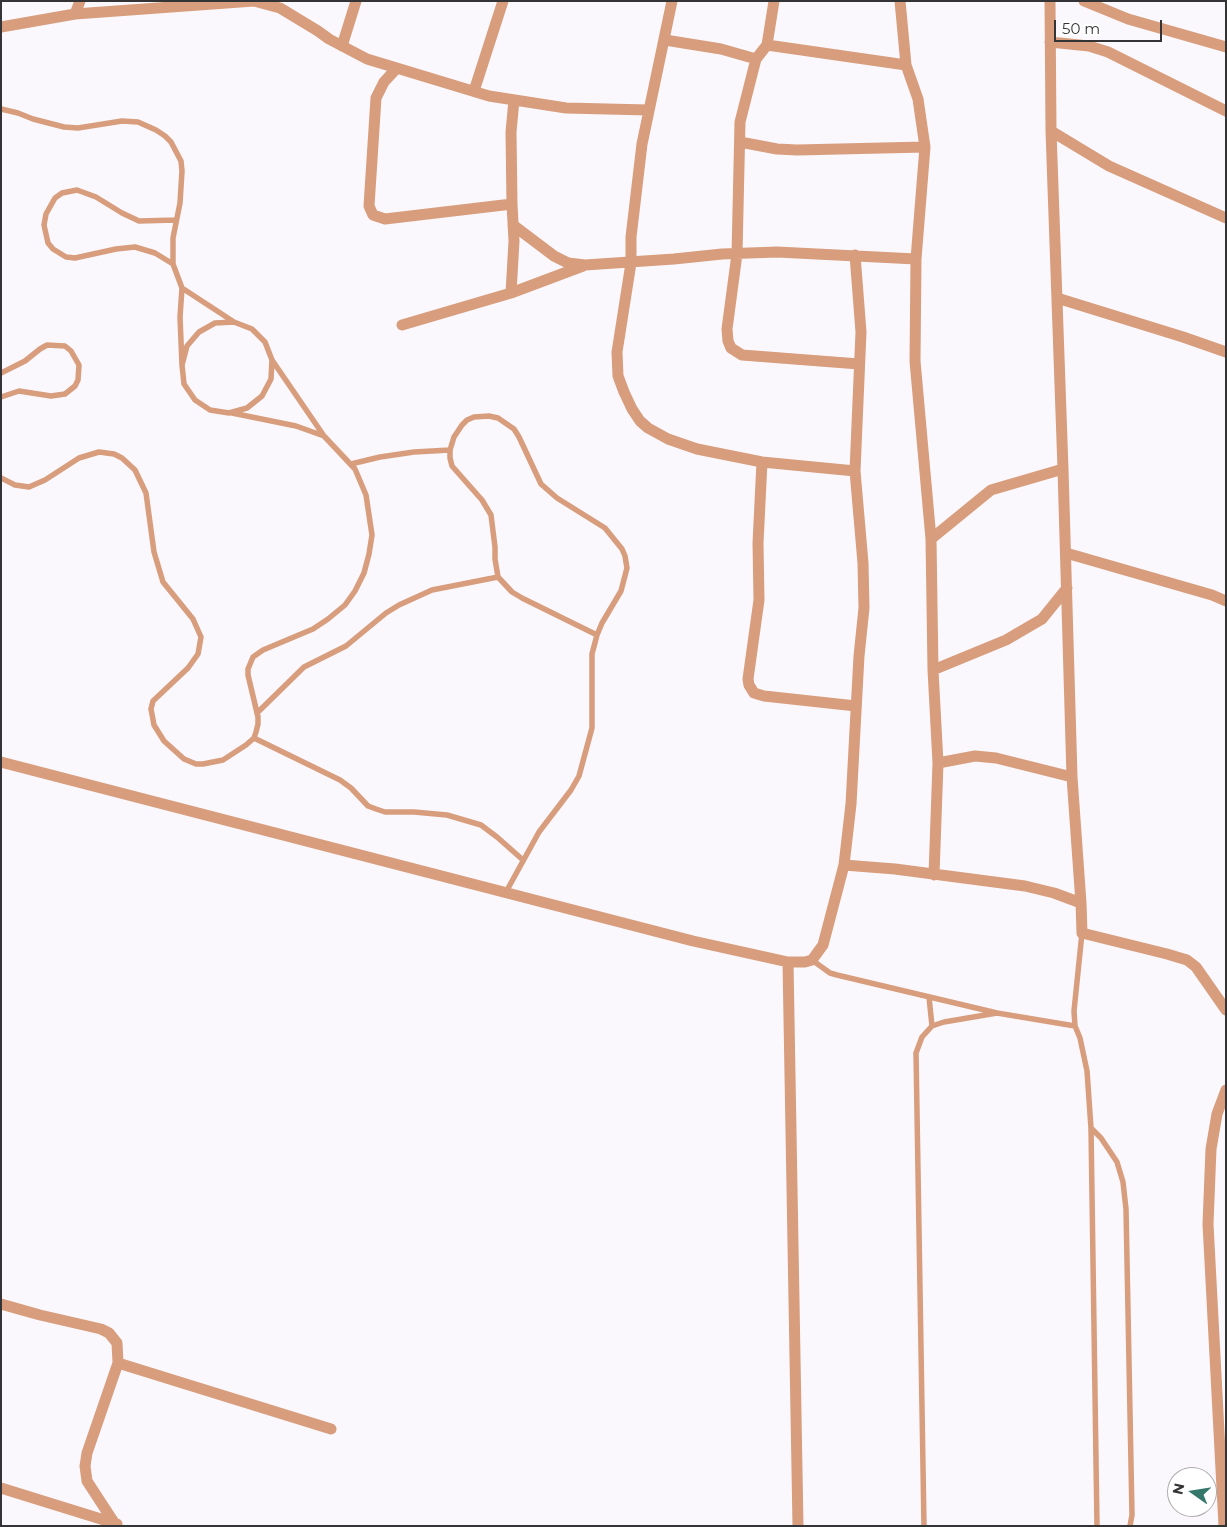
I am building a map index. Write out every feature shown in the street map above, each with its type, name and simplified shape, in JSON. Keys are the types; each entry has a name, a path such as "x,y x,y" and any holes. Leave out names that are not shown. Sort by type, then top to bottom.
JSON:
{"street":[{"path":"75,14 80,1"},
{"path":"2,24 75,14 254,1 280,8 362,58 489,96 566,108 648,110"},
{"path":"342,46 356,1"},
{"path":"474,91 503,1"},
{"path":"672,1 642,144 631,237 631,263 617,362 618,376 632,409 640,421 648,428 668,439 697,449 762,462 855,471"},
{"path":"774,1 767,45 756,59 740,122 736,254 727,329 728,341 731,348 742,355 859,364"},
{"path":"900,1 906,65 918,99 925,147 916,259 915,361 931,539 933,670 938,763 934,875"},
{"path":"1050,1 1051,131 1072,777 1082,904 1082,933 1187,960 1196,967 1226,1010"},
{"path":"1084,1 1128,19 1226,47"},
{"path":"664,40 721,49 756,59"},
{"path":"1050,42 1089,46 1108,52 1226,112"},
{"path":"767,45 906,65"},
{"path":"396,69 384,82 376,98 369,206 373,215 385,219 512,204"},
{"path":"511,293 513,225 511,132 514,100"},
{"path":"1051,131 1109,166 1226,218"},
{"path":"740,142 777,149 797,150 925,147"},
{"path":"513,225 554,256 568,263 586,266 777,252 855,254 916,259"},
{"path":"1,762 693,941 788,962 812,960 823,945 844,865 851,804 864,608 863,563 855,471 860,327 855,254"},
{"path":"402,325 511,293 586,266"},
{"path":"1057,298 1226,352"},
{"path":"762,462 758,543 759,600 749,685 754,693 764,696 856,706"},
{"path":"931,539 991,490 1063,469"},
{"path":"1066,553 1212,595 1226,601"},
{"path":"933,670 1006,640 1042,619 1067,588"},
{"path":"938,763 975,756 996,758 1072,777"},
{"path":"844,865 1025,886 1054,893 1082,904"},
{"path":"788,962 798,1526"},
{"path":"1224,1526 1208,1224 1211,1149 1217,1114 1226,1090"},
{"path":"1,1304 101,1329 110,1333 117,1343 118,1363 87,1453 85,1466 86,1481 118,1525"},
{"path":"118,1363 330,1429"},
{"path":"1,1488 118,1525"}],"lane":[{"path":"1,109 64,127 78,128 132,121 146,125 165,136 171,142 181,161 182,181 173,238 173,264 182,288 180,317 184,384 195,400 210,410 296,426 324,436"},
{"path":"173,264 155,254 135,247 75,258 66,257 53,249 48,243 44,225 46,214 55,198 62,193 77,190 96,197 139,221 176,220"},
{"path":"1,478 15,485 29,486 45,480 80,458 98,452 114,454 128,462 135,470 146,493 154,552 163,582 193,619 201,637 198,654 188,668 153,701 151,709 154,725 164,742 184,760 196,764 211,764 223,760 254,738 258,724 257,713 248,675 252,657 263,650 299,636 328,619 345,605 364,573 372,535 370,514 362,482 351,464 324,436 272,360 265,342 252,329 234,322 182,288"},
{"path":"182,365 187,346 198,332 216,323 234,322"},
{"path":"1,374 25,361 40,348 48,345 65,346 71,351 80,365 78,380 65,394 51,396 19,391 1,396"},
{"path":"229,413 247,408 262,396 271,380 272,360"},
{"path":"506,892 539,832 571,790 579,776 592,728 592,654 597,634 621,591 627,568 625,556 616,539 605,528 557,498 541,484 519,436 508,424 498,418 480,416 467,420 454,437 450,450 452,466 482,500 491,516 498,577 512,592 522,598 597,634"},
{"path":"351,464 388,456 450,450"},
{"path":"257,713 304,667 346,646 386,613 399,605 432,590 498,577"},
{"path":"254,738 340,780 351,788 368,806 376,810 447,815 481,825 522,860"},
{"path":"1082,933 1078,983 1074,1000 1075,1026 1080,1038 1087,1071 1091,1128 1097,1526"},
{"path":"812,960 830,973 837,975 997,1013 1075,1026"},
{"path":"929,997 932,1026"},
{"path":"924,1526 916,1052 922,1036 932,1026 944,1022 997,1013"},
{"path":"1091,1128 1101,1138 1117,1162 1124,1182 1132,1505 1130,1526"}]}
